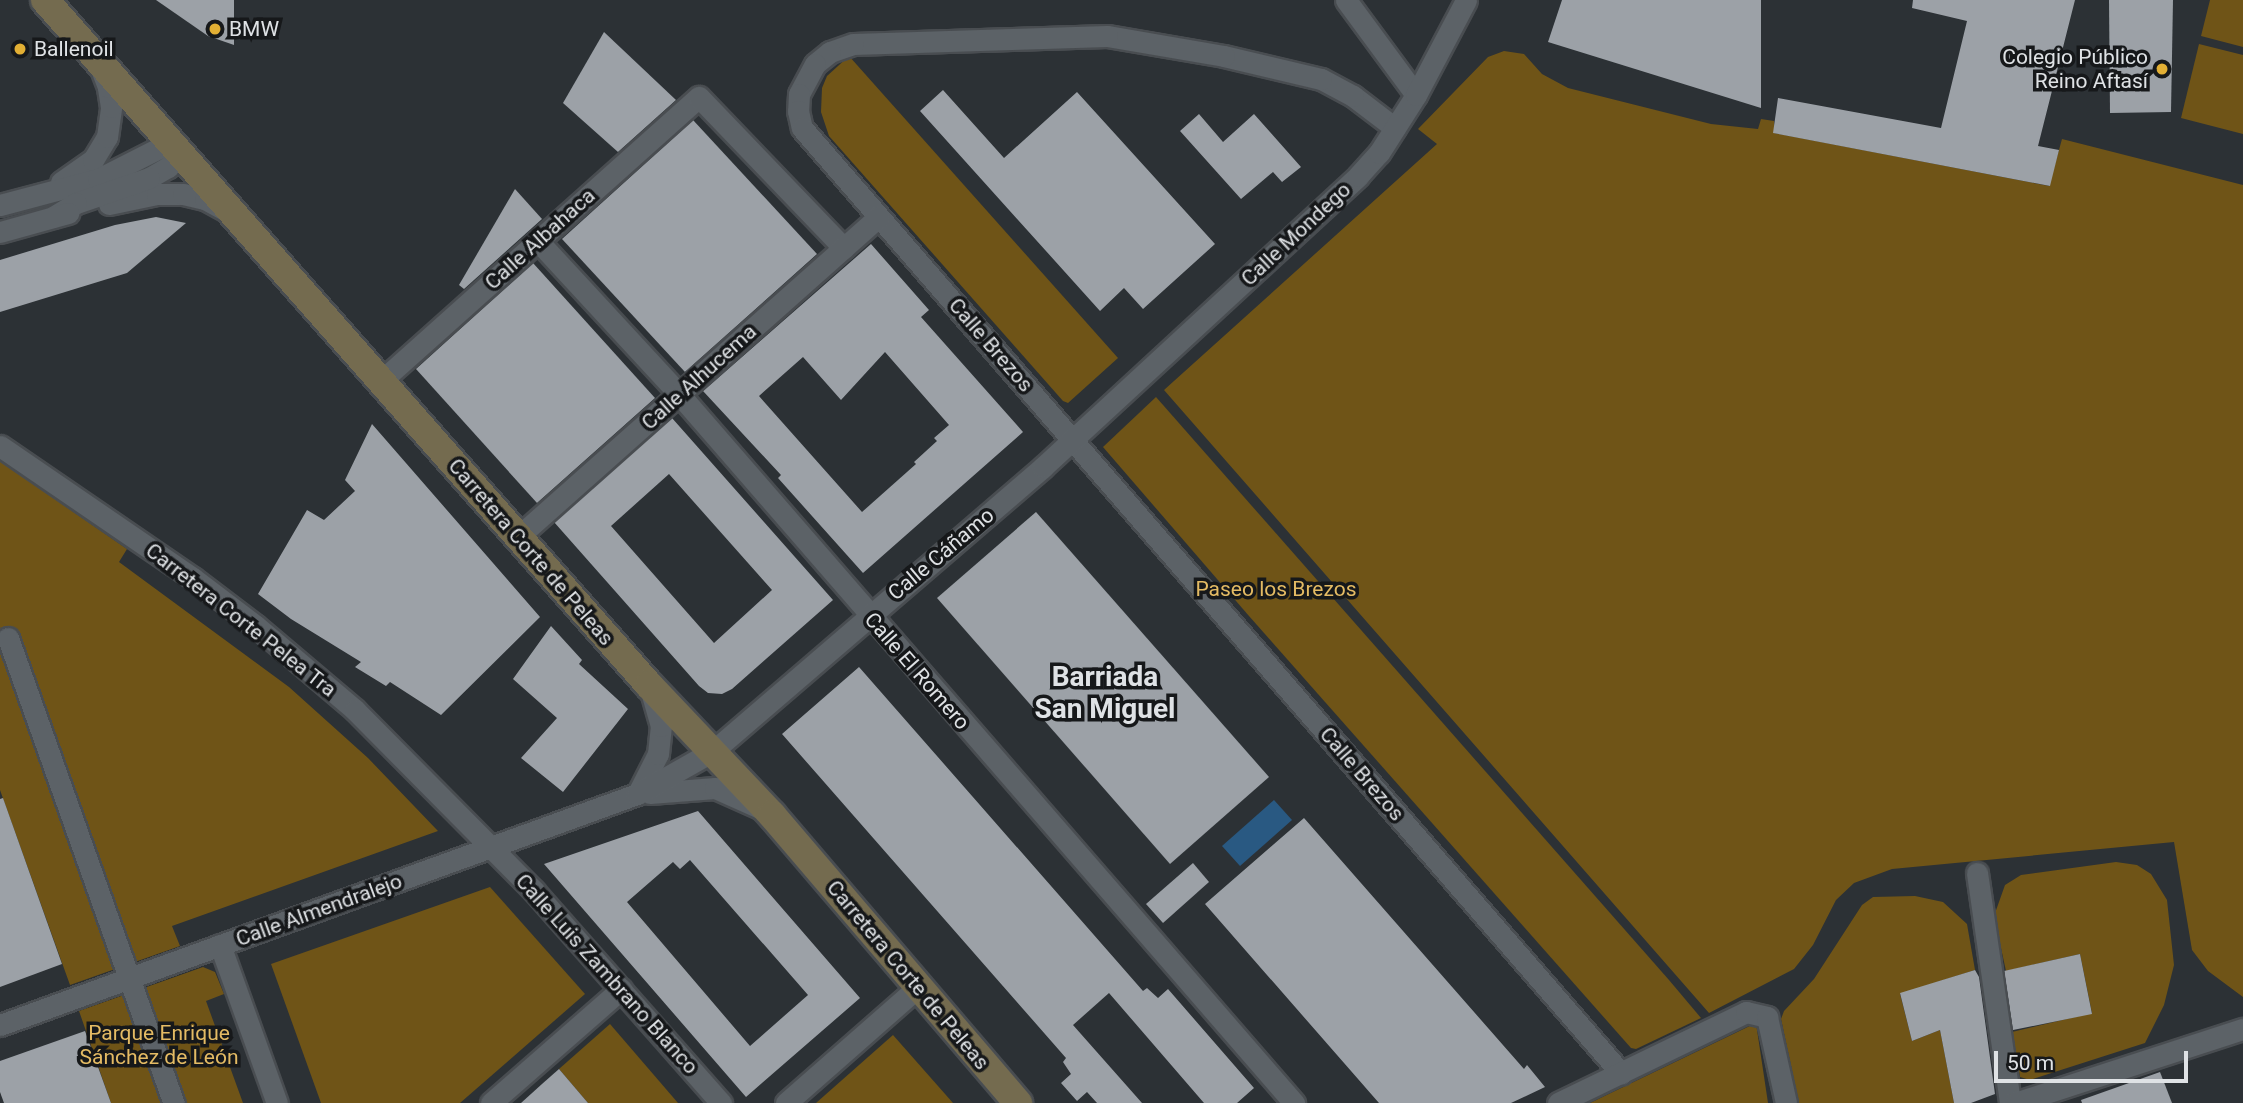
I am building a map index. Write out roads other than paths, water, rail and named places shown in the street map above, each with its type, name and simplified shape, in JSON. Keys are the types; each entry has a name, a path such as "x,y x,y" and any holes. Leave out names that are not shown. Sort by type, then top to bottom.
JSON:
{"street":[{"name":"Carretera Corte de Peleas","path":"45,0 649,685 772,815 917,988 1018,1103"},
{"path":"1346,0 1416,95"},
{"name":"Calle Mondego","path":"1074,439 1358,176 1395,128 1416,95 1466,0"},
{"name":"Calle Brezos","path":"1395,128 1353,96 1321,79 1224,56 1107,36 853,44 830,52 815,64 799,94 798,111 802,128 1074,439 1620,1073"},
{"path":"47,190 93,160 107,136 111,107 108,88 96,58"},
{"name":"Calle Albahaca","path":"381,381 699,97 844,248"},
{"path":"0,205 47,190 71,188 98,179 169,143 179,153 169,167 149,178 76,203 54,216"},
{"path":"0,232 54,216 157,194 205,199 235,215"},
{"name":"Calle Alhucema","path":"518,537 879,217"},
{"name":"Calle El Romero","path":"538,241 679,394 1294,1103"},
{"name":"Calle Cáñamo","path":"718,757 869,615 1074,439"},
{"name":"Carretera Corte Pelea Tra","path":"0,446 193,578 256,626 355,710 493,847"},
{"path":"8,638 174,1103"},
{"path":"637,794 652,770 661,726 649,685"},
{"name":"Calle Almendralejo","path":"677,789 718,757"},
{"name":"Calle Almendralejo","path":"0,1025 637,794 718,757"},
{"name":"Calle Almendralejo","path":"637,794 715,788 772,815"},
{"name":"Calle Luis Zambrano Blanco","path":"493,847 721,1103"},
{"path":"1977,873 2013,1103 2243,1029"},
{"path":"220,945 276,1103"},
{"path":"786,1103 917,988"},
{"path":"491,1103 621,989"},
{"path":"1558,1103 1757,1014 1786,1103"}],"water":[{"path":"1274,800 1292,820 1240,866 1222,846"}],"place":[{"name":"BMW","path":"215,29"},
{"name":"Ballenoil","path":"20,49"},
{"name":"Colegio Público Reino Aftasí","path":"2162,69"}],"district":[{"name":"Barriada San Miguel","path":"1105,693"}],"park label":[{"name":"Paseo los Brezos","path":"1276,589"},
{"name":"Parque Enrique Sánchez de León","path":"159,1045"}]}
